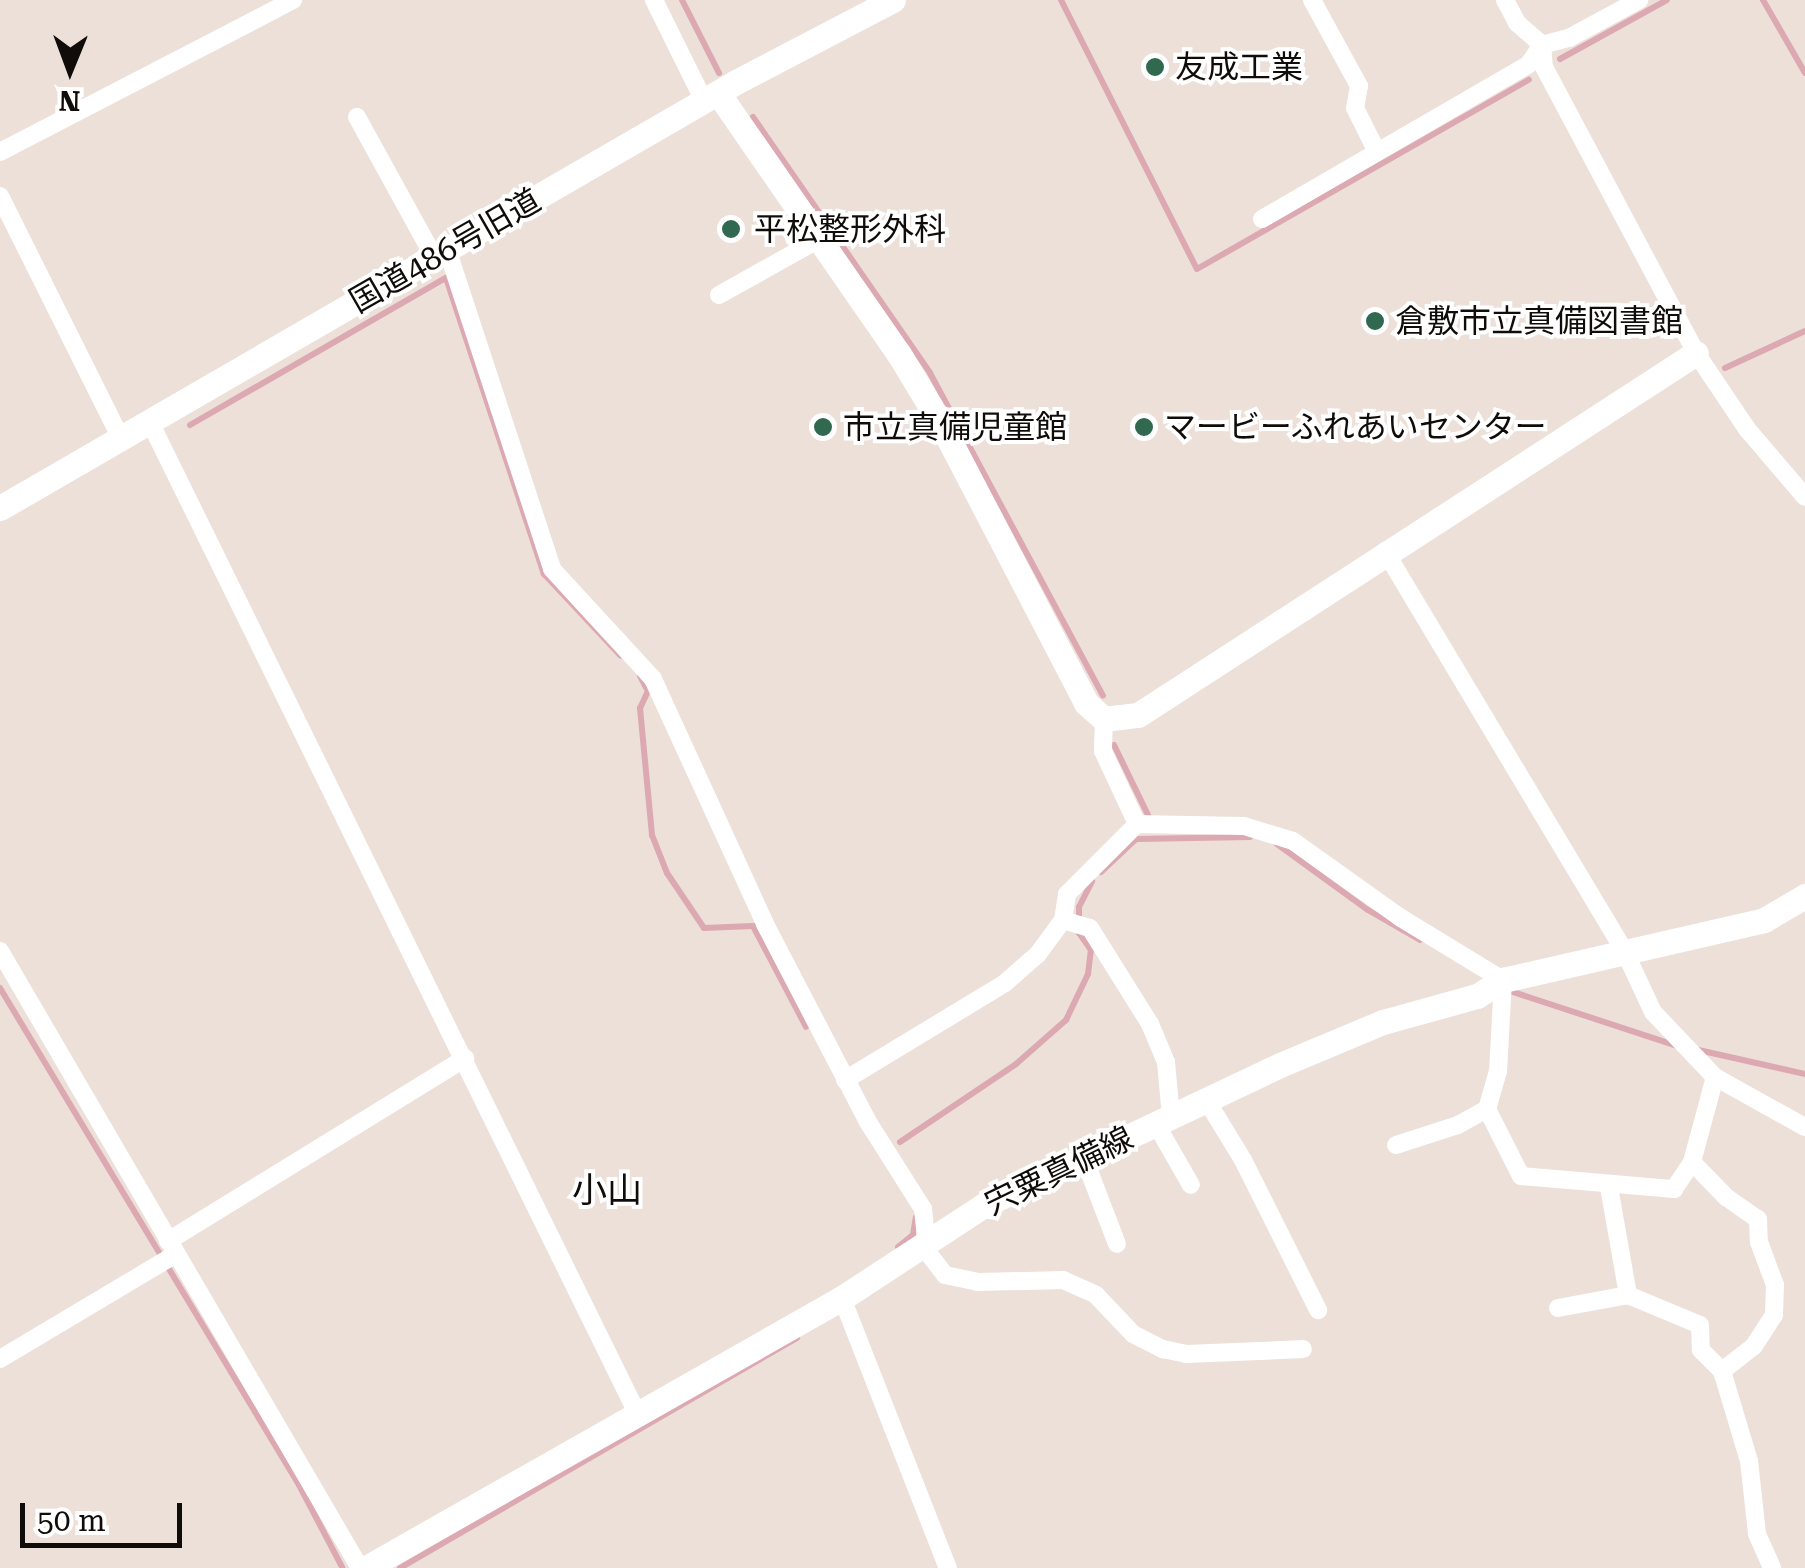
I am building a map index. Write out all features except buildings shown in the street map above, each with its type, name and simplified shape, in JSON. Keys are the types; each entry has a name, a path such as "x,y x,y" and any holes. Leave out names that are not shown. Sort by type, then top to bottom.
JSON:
{"street":[{"path":"0,152 293,0"},
{"path":"654,0 711,97 819,239 932,410 1086,703 1104,719 1138,715 1696,352"},
{"name":"国道486号旧道","path":"0,508 711,97 893,0"},
{"path":"1312,0 1359,86 1356,108 1377,152"},
{"path":"1504,0 1516,23 1542,45 1544,68 1696,352 1746,429 1805,496"},
{"path":"1262,219 1529,64 1542,45 1568,38 1638,0"},
{"path":"357,117 440,253 544,551 563,582 653,680 765,924 845,1080 923,1209 924,1242 944,1275 978,1282 1063,1280 1096,1295 1133,1334 1186,1354 1303,1349"},
{"path":"0,196 120,439"},
{"path":"719,295 819,239"},
{"path":"150,422 637,1414"},
{"path":"1385,551 1625,952 1653,1012 1715,1077 1805,1127"},
{"path":"1104,719 1103,751 1137,824"},
{"path":"845,1080 1005,983 1038,954 1063,920 1067,894 1137,824 1244,826 1293,842 1402,918 1504,980 1498,1072 1488,1109 1521,1176 1609,1187 1674,1189 1692,1162 1715,1077"},
{"name":"宍粟真備線","path":"363,1568 842,1298 984,1205 1163,1121 1382,1022 1477,996 1504,980 1764,920 1805,896"},
{"path":"1063,920 1090,928 1150,1024 1166,1062 1163,1121 1191,1185"},
{"path":"0,951 168,1255 363,1568"},
{"path":"0,1359 168,1255 465,1058"},
{"path":"1207,1101 1242,1160 1318,1310"},
{"path":"1396,1145 1458,1126 1488,1109"},
{"path":"1084,1158 1117,1244"},
{"path":"1692,1162 1726,1197 1758,1219 1759,1242 1775,1286 1774,1315 1754,1346 1722,1370"},
{"path":"1609,1187 1628,1295"},
{"path":"1558,1308 1628,1295 1700,1325 1702,1350 1722,1370 1749,1461 1757,1534 1772,1568"},
{"path":"842,1298 948,1568"}],"waterway":[{"path":"682,0 719,73"},
{"path":"1061,0 1197,269 1529,80"},
{"path":"1560,59 1667,0"},
{"path":"1763,0 1805,73"},
{"path":"753,117 930,373 1103,696"},
{"path":"190,425 446,278 544,574 621,656"},
{"path":"1725,368 1805,331"},
{"path":"640,676 648,691 640,708 652,835 667,873 704,928 753,926 806,1027"},
{"path":"1114,745 1148,815"},
{"path":"1101,872 1136,839 1250,837"},
{"path":"1277,844 1368,910 1420,940"},
{"path":"900,1142 1016,1064 1066,1020 1088,974 1091,950 1079,933 1079,907 1092,881"},
{"path":"0,988 299,1485 342,1567"},
{"path":"1504,989 1677,1046"},
{"path":"1694,1049 1805,1074"},
{"path":"898,1247 913,1235 916,1217"},
{"path":"400,1568 797,1338"}],"place":[{"name":"友成工業","path":"1155,67"},
{"name":"平松整形外科","path":"731,229"},
{"name":"倉敷市立真備図書館","path":"1375,321"},
{"name":"市立真備児童館","path":"823,427"},
{"name":"マービーふれあいセンター","path":"1144,427"}],"district":[{"name":"小山","path":"607,1191"}]}
